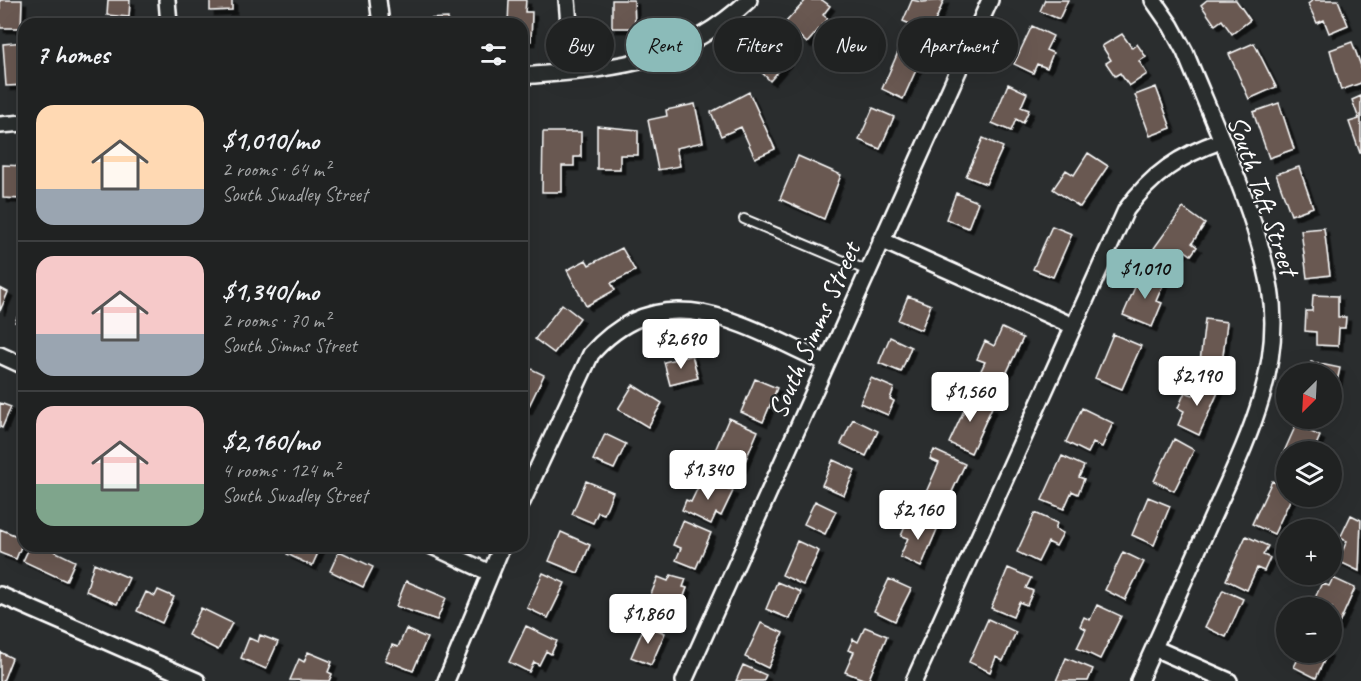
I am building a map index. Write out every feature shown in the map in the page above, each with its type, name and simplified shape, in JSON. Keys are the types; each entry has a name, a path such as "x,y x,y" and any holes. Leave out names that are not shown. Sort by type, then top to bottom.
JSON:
{"street":[{"path":"167,0 168,18"},
{"path":"378,0 380,18"},
{"path":"567,0 569,18"},
{"path":"614,68 665,54 708,33 749,0"},
{"name":"South Simms Street","path":"684,681 990,0"},
{"name":"South Taft Street","path":"1139,681 1259,408 1271,348 1272,311 1264,264 1221,141 1185,52 1172,26 1153,0"},
{"path":"528,75 563,72"},
{"path":"0,125 18,124"},
{"path":"914,681 1116,227 1148,182 1177,160 1221,141"},
{"path":"882,240 1073,326"},
{"path":"528,489 585,363 608,337 629,322 662,311 702,311 730,320 826,363"},
{"path":"0,355 18,363"},
{"path":"445,552 490,573"},
{"path":"446,681 499,552"},
{"path":"0,595 197,681"},
{"path":"1154,648 1228,681"}],"lane":[{"path":"744,219 868,271"}],"building":[{"path":"0,0 22,0 21,18 18,18 18,28 0,28"},
{"path":"108,0 130,0 129,17 107,15"},
{"path":"210,0 232,0 232,10 210,11"},
{"path":"509,0 526,0 525,12 532,12 531,41 528,41 528,18 508,18"},
{"path":"612,0 634,0 635,18 626,18 626,28 614,28 614,18 612,18"},
{"path":"806,0 822,0 830,6 823,15 827,18 814,18 814,35 807,43 802,38 802,18 790,18"},
{"path":"912,0 922,2 944,0 936,18 904,18"},
{"path":"1045,0 1068,0 1059,19 1040,11"},
{"path":"1207,0 1236,0 1250,20 1232,34 1222,20 1215,25 1201,5"},
{"path":"1313,0 1338,0 1348,25 1329,33 1324,20 1317,23 1308,4"},
{"path":"1032,26 1053,36 1046,50 1053,53 1047,68 1037,64 1033,73 1018,66 1018,56"},
{"path":"1122,34 1132,48 1137,44 1146,57 1139,61 1147,74 1129,86 1120,73 1115,76 1106,63 1111,60 1102,46"},
{"path":"1352,42 1361,66 1361,83 1341,90 1330,50"},
{"path":"18,43 18,85 6,86 3,44"},
{"path":"1254,43 1276,87 1249,99 1229,54"},
{"path":"898,52 898,72 915,72 903,99 882,89"},
{"path":"761,72 778,72 770,81"},
{"path":"1008,84 1027,93 1021,107 1029,110 1023,123 1016,119 1011,131 992,123"},
{"path":"1156,87 1171,128 1150,136 1135,95"},
{"path":"749,92 775,149 755,158 741,127 721,136 711,112"},
{"path":"1361,96 1360,153 1349,122 1359,119 1352,100"},
{"path":"1279,103 1294,149 1269,158 1253,112"},
{"path":"695,104 703,142 676,148 680,166 658,170 648,120 667,116 666,110"},
{"path":"873,108 894,117 880,149 859,140"},
{"path":"597,126 638,130 638,155 620,155 620,169 597,169"},
{"path":"543,132 581,132 581,157 574,157 574,166 562,166 562,192 542,192"},
{"path":"983,138 1003,147 986,184 966,176"},
{"path":"1088,153 1108,166 1080,207 1053,189 1066,170 1074,175"},
{"path":"798,156 841,175 824,219 780,199"},
{"path":"3,165 18,166 18,199 3,198"},
{"path":"1299,167 1313,207 1291,215 1276,174"},
{"path":"956,193 978,202 968,228 946,219"},
{"path":"1183,208 1205,224 1192,243 1197,247 1191,255 1184,250 1175,263 1154,248"},
{"path":"1052,226 1072,234 1053,277 1033,269"},
{"path":"1324,228 1330,275 1307,278 1301,230"},
{"path":"622,248 635,271 611,283 615,290 586,306 567,270 586,260 589,265"},
{"path":"1142,271 1165,280 1156,301 1162,303 1152,327 1123,315"},
{"path":"0,288 8,292 0,311"},
{"path":"1313,295 1338,296 1338,317 1346,317 1345,328 1339,328 1338,346 1316,345 1316,332 1305,331 1306,311 1312,311"},
{"path":"908,296 931,305 921,330 898,320"},
{"path":"562,304 580,318 554,353 535,339"},
{"path":"1205,319 1227,322 1222,364 1200,362"},
{"path":"1002,328 1023,338 997,393 975,383 985,362 977,359 985,341 994,346"},
{"path":"1113,334 1141,346 1122,389 1095,378"},
{"path":"890,337 911,347 901,372 879,363"},
{"path":"692,355 698,378 670,385 664,362"},
{"path":"528,367 544,375 528,408"},
{"path":"871,378 894,388 890,399 894,401 888,415 860,403"},
{"path":"755,379 777,388 763,422 741,412"},
{"path":"1200,381 1219,390 1199,435 1178,425 1184,411 1178,408 1185,392 1193,395"},
{"path":"633,385 662,403 648,427 618,409"},
{"path":"959,392 992,407 971,453 949,443 966,406 955,400"},
{"path":"0,403 11,407 2,428 0,427"},
{"path":"1082,408 1113,423 1102,447 1093,443 1088,453 1066,442"},
{"path":"729,418 758,431 742,468 713,455"},
{"path":"853,419 878,431 866,456 841,444"},
{"path":"1294,429 1305,429 1320,436 1318,441 1289,441"},
{"path":"605,434 626,444 614,469 593,460"},
{"path":"1174,439 1194,450 1174,491 1154,481"},
{"path":"934,450 965,464 944,509 923,499 939,463 930,459"},
{"path":"1062,456 1084,466 1079,477 1084,479 1078,494 1072,491 1064,509 1042,500"},
{"path":"833,460 855,470 844,495 822,485"},
{"path":"703,477 733,491 721,516 716,513 711,524 682,510 686,500 691,502"},
{"path":"586,481 613,492 604,514 598,512 593,523 572,514"},
{"path":"1272,481 1276,483 1276,507 1287,507 1281,519 1276,519 1274,534 1252,524"},
{"path":"1148,497 1170,506 1154,545 1132,535"},
{"path":"815,501 836,511 825,534 804,524"},
{"path":"1035,513 1057,523 1055,529 1063,533 1056,546 1048,542 1038,562 1017,552"},
{"path":"1351,515 1361,520 1359,571 1342,563 1342,552 1347,541 1342,539"},
{"path":"918,518 938,527 921,567 900,557 908,538 901,536 907,522 915,525"},
{"path":"683,521 711,533 696,568 676,560 681,548 673,545"},
{"path":"0,529 18,536 19,552 16,559 0,553"},
{"path":"561,532 590,545 578,573 549,561"},
{"path":"1246,536 1268,546 1263,555 1270,558 1264,571 1257,568 1247,590 1226,580"},
{"path":"797,541 819,551 803,585 782,575"},
{"path":"27,552 56,552 75,561 66,581 23,561"},
{"path":"288,552 318,552 312,566 287,554"},
{"path":"339,552 373,567 363,587 330,571"},
{"path":"1123,552 1144,562 1125,600 1105,590"},
{"path":"94,563 129,578 117,604 86,591"},
{"path":"1008,568 1031,578 1026,588 1033,591 1027,605 1019,602 1013,617 991,608"},
{"path":"543,573 565,583 548,618 527,608"},
{"path":"671,575 686,579 683,587 687,588 677,615 656,606 654,613 645,609 658,577 668,581"},
{"path":"889,579 911,589 895,621 874,611"},
{"path":"406,581 446,598 437,620 396,606"},
{"path":"777,582 801,592 790,619 766,609"},
{"path":"1342,582 1355,588 1342,617 1342,597 1315,597 1321,585 1342,585"},
{"path":"158,590 174,597 162,623 137,611 146,592 155,596"},
{"path":"1223,590 1243,599 1226,637 1205,627"},
{"path":"1097,605 1121,616 1100,659 1077,648 1086,629 1080,626 1084,617 1090,620"},
{"path":"201,608 232,623 218,650 188,635"},
{"path":"988,619 1016,632 1003,661 996,657 990,672 969,662"},
{"path":"761,623 783,633 768,668 745,657"},
{"path":"645,625 665,633 651,665 631,657"},
{"path":"526,626 557,641 551,654 546,651 539,665 534,662 529,672 509,662"},
{"path":"865,627 887,636 868,681 845,672 854,652 848,650 853,639 858,642"},
{"path":"406,629 427,638 413,671 385,660 392,645 398,647"},
{"path":"260,635 278,642 266,669 241,658 249,638 258,642"},
{"path":"0,652 12,658 3,681 0,681"},
{"path":"308,652 332,662 328,672 332,674 329,681 290,680 299,659 304,662"},
{"path":"1066,658 1093,669 1088,681 1056,681"},
{"path":"1296,663 1323,663 1316,678 1294,667"},
{"path":"743,665 766,675 763,681 736,681"}]}
